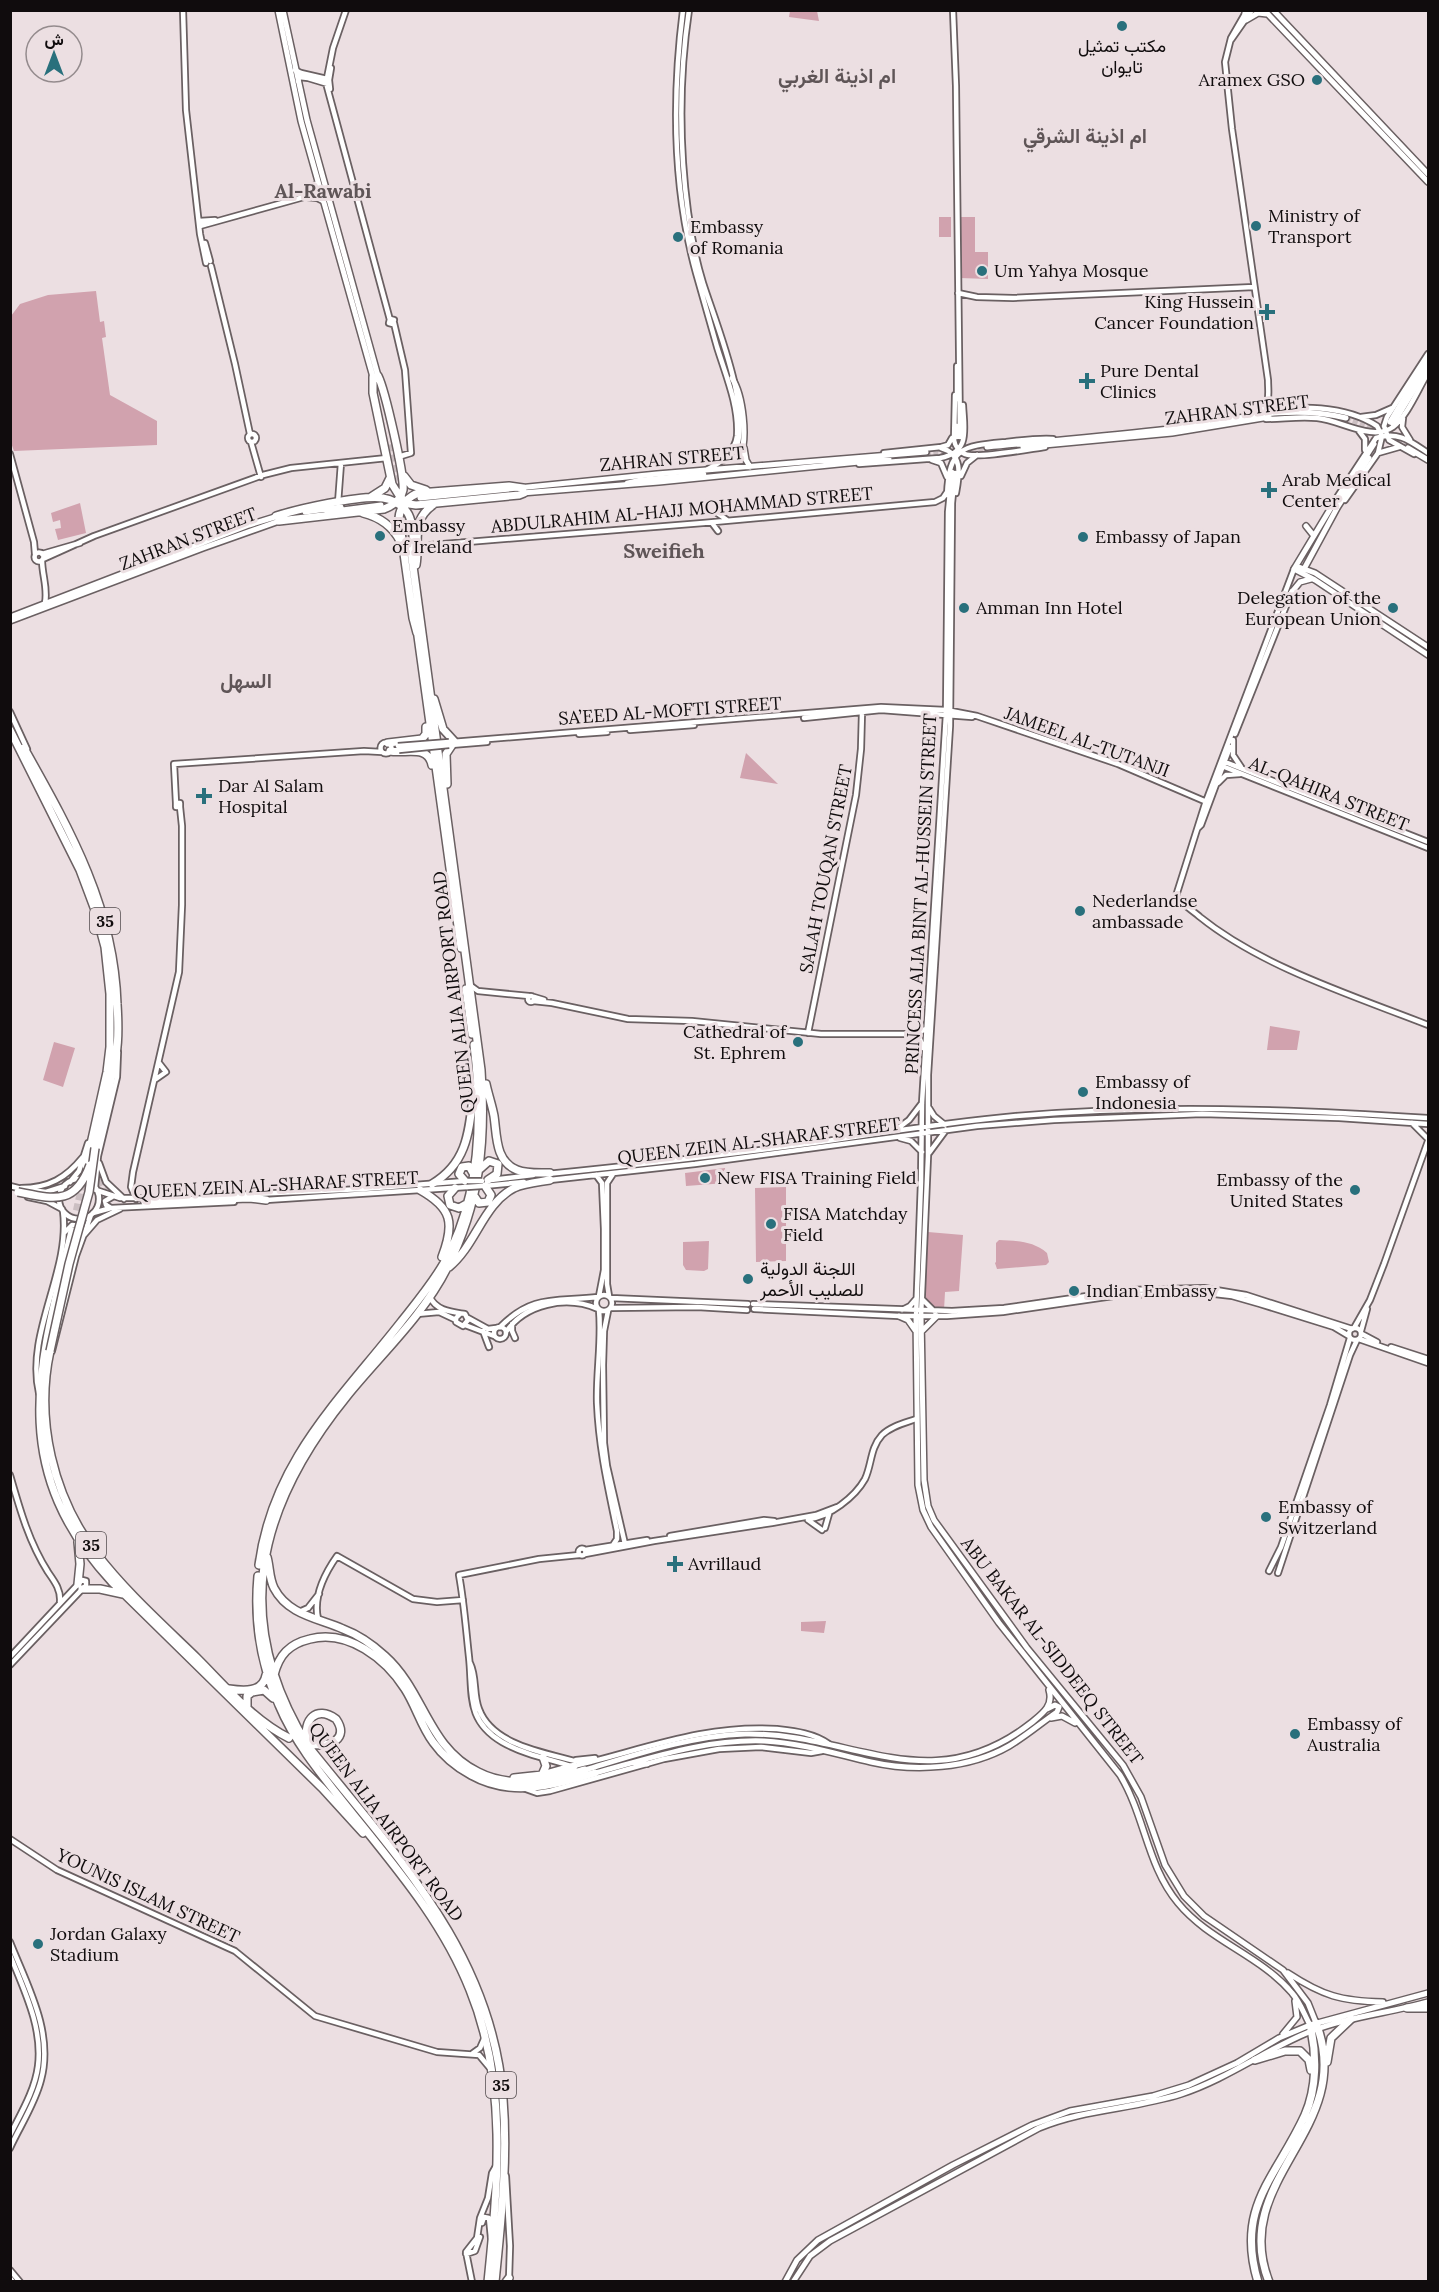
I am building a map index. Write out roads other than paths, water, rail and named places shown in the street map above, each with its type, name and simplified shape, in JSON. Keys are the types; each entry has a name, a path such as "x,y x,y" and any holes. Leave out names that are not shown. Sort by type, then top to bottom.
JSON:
{"highway":[{"path":"375,377 390,445"},
{"path":"375,377 383,391 401,469 403,490 399,518 407,546 414,624 420,636"},
{"path":"375,377 373,393 390,476 395,491 408,514 422,613 420,636"},
{"path":"401,469 411,485 422,490 437,492"},
{"path":"369,498 385,488 390,476"},
{"path":"277,519 386,508 415,495 437,492 509,486 523,490"},
{"path":"277,519 298,510 369,498 384,498 416,506 523,490"},
{"path":"416,565 417,524 425,512 435,504"},
{"path":"357,512 372,515 388,525 407,546"},
{"name":"QUEEN ALIA AIRPORT ROAD","path":"270,1673 262,1613 262,1582 273,1522 284,1492 309,1448 336,1410 417,1314 430,1295 475,1197 480,1169 484,1120 471,986 420,636"},
{"path":"426,686 451,743 446,754 447,789 443,802"},
{"path":"387,748 419,740 425,736 426,686"},
{"name":"35","path":"10,722 16,740"},
{"name":"35","path":"10,730 77,846 99,901 113,956 117,996 114,1046 85,1164"},
{"path":"387,748 420,751 428,755 443,802"},
{"name":"QUEEN ALIA AIRPORT ROAD","path":"443,802 479,1071 474,1175 468,1203 444,1268 328,1410 296,1458 277,1495 263,1539 257,1587 258,1628 281,1704 310,1759 418,1896 446,1940 472,1996 492,2072 501,2164 488,2282"},
{"name":"35","path":"114,1046 117,1053 85,1206 49,1353 45,1401 47,1438 59,1483 71,1514 96,1552 115,1575 229,1689 268,1726 289,1738"},
{"path":"479,1071 493,1112 497,1144 502,1158 508,1165 518,1170 550,1177"},
{"path":"432,1184 451,1172 461,1156 479,1071"},
{"path":"14,1190 55,1198 72,1193 83,1182 96,1148"},
{"path":"475,1197 479,1203 488,1202 491,1196 484,1183 496,1174 498,1164 489,1161 480,1169"},
{"path":"467,1183 459,1174 462,1167 469,1166 474,1175"},
{"path":"444,1268 462,1252 501,1198 522,1185 550,1177"},
{"path":"455,1188 448,1196 450,1205 459,1208 468,1203"},
{"path":"420,1190 436,1199 448,1217 444,1268"},
{"path":"145,1202 249,1198 266,1200"},
{"name":"35","path":"68,1232 45,1347 39,1393 39,1423 43,1456 58,1501 93,1561 123,1594 322,1788 360,1831 375,1843"},
{"path":"77,1536 80,1587 100,1588 123,1594"},
{"path":"266,1554 274,1589 284,1602 298,1612 361,1638 390,1661 408,1682 439,1744 469,1767 490,1777 509,1781 535,1782 585,1767"},
{"path":"229,1689 246,1691 260,1687 282,1655 291,1647 303,1641 328,1637 358,1646 379,1659 398,1679 451,1762 473,1776 495,1785 522,1788 555,1784 595,1770"},
{"path":"248,1707 247,1695 259,1690 268,1692 281,1704"},
{"name":"QUEEN ALIA AIRPORT ROAD","path":"281,1704 310,1745 420,1885 465,1960 481,2000 495,2047 503,2098 495,2282"},
{"path":"316,1714 324,1714 336,1719 340,1728 335,1742 324,1746 310,1745 306,1728 310,1719 316,1714"},
{"path":"542,1775 546,1766 543,1757"},
{"path":"509,1781 517,1777 542,1775 573,1763"},
{"path":"1407,2008 1428,2008"},
{"path":"1324,2076 1331,2038 1351,2019"},
{"name":"ABU BAKAR AL-SIDDEEQ STREET","path":"1269,2282 1261,2235 1266,2206 1276,2182 1312,2119 1320,2099 1324,2076 1314,2027"},
{"name":"ABU BAKAR AL-SIDDEEQ STREET","path":"1258,2282 1252,2246 1253,2221 1257,2204 1269,2177 1304,2116 1313,2083 1314,2027"},
{"path":"1255,2060 1285,2051 1300,2051 1309,2060 1313,2083"}],"main road":[{"path":"183,10 186,110 200,225 249,424 251,434 248,438 253,441 262,476"},
{"path":"278,10 301,121 317,179 323,189 323,201 375,377"},
{"path":"283,10 323,189 375,377"},
{"path":"347,10 328,82 333,108 405,370 411,453 398,457"},
{"path":"683,10 679,40 676,122 682,206 696,272 731,394 737,434 732,458 739,458 744,441"},
{"path":"688,10 682,117 688,211 700,273 741,404 746,460 750,467"},
{"path":"953,10 959,386 959,436 955,444 967,455 977,455 1049,447 1058,442"},
{"path":"1252,10 1246,13 1231,40 1225,55 1225,67 1269,399 1276,409"},
{"path":"1246,13 1268,12"},
{"path":"1268,12 1428,174"},
{"path":"1268,12 1428,182"},
{"path":"295,70 328,82"},
{"path":"298,81 299,77 303,77 328,82"},
{"path":"311,193 317,179"},
{"path":"200,225 323,189"},
{"path":"304,196 323,201"},
{"path":"956,296 1025,297 1254,287"},
{"path":"1335,507 1358,484 1378,453 1386,420 1428,354"},
{"path":"1428,358 1391,423 1428,367"},
{"path":"1207,804 1216,785 1295,567 1335,507 1373,440 1400,420 1428,373"},
{"path":"627,483 705,472 733,452 740,437 740,426 732,378"},
{"path":"959,386 954,404 959,436 963,445 960,450"},
{"path":"1254,417 1265,407 1269,399"},
{"path":"1354,416 1373,416 1395,406"},
{"path":"1260,412 1276,409 1314,408 1354,416 1373,423 1399,447 1428,459"},
{"path":"1406,410 1402,427 1410,446"},
{"name":"ZAHRAN STREET","path":"987,448 1172,433 1254,417 1310,414 1346,419"},
{"path":"1254,417 1318,418 1365,432 1398,436 1428,459"},
{"path":"1354,427 1364,435 1365,453"},
{"path":"959,436 980,444"},
{"path":"850,461 941,447 948,445 959,436"},
{"path":"950,532 947,492 949,470 953,456 960,450 980,444 1033,439 1058,442"},
{"path":"1376,445 1338,500 1313,555 1291,593 1207,804 1176,896 1210,925 1253,952 1428,1025"},
{"path":"941,447 953,456 959,466 950,532"},
{"path":"1378,453 1399,447"},
{"path":"10,454 40,557 47,592 45,603"},
{"path":"926,455 953,456"},
{"path":"926,455 941,463 948,482"},
{"name":"ZAHRAN STREET","path":"421,499 750,467 926,455"},
{"path":"958,480 967,463 977,455"},
{"path":"40,557 262,476 282,471 387,458"},
{"name":"ZAHRAN STREET","path":"523,490 627,483 850,461"},
{"path":"338,503 341,463"},
{"name":"PRINCESS ALIA BINT AL-HUSSEIN STREET","path":"924,1104 948,712 950,532 954,473"},
{"name":"ABDULRAHIM AL-HAJJ MOHAMMAD STREET","path":"418,554 425,547 935,502 943,498 947,492"},
{"name":"ZAHRAN STREET","path":"11,618 249,525 381,503"},
{"path":"717,513 729,521"},
{"name":"ZAHRAN STREET","path":"11,618 277,519"},
{"path":"712,523 718,531"},
{"path":"1306,526 1314,536"},
{"path":"1313,555 1311,567 1315,573"},
{"path":"1295,567 1315,573 1428,646"},
{"path":"1304,571 1428,655"},
{"path":"1291,593 1300,582 1315,580"},
{"path":"47,592 58,598"},
{"name":"SA’EED AL-MOFTI STREET","path":"387,748 862,711 881,707 948,712"},
{"name":"SALAH TOUQAN STREET","path":"808,1033 858,783 862,711"},
{"path":"10,712 22,735 26,755"},
{"name":"PRINCESS ALIA BINT AL-HUSSEIN STREET","path":"918,1314 928,1156 924,1104 926,1027 931,988 950,726 948,712"},
{"name":"JAMEEL AL-TUTANJI","path":"948,712 980,717"},
{"name":"JAMEEL AL-TUTANJI","path":"948,712 980,717 1118,764 1207,804"},
{"path":"950,726 963,716"},
{"path":"1216,785 1226,776 1243,771 1233,755 1233,740"},
{"path":"136,1199 131,1183 135,1161 156,1080 181,960 182,835 176,765 387,748"},
{"name":"AL-QAHIRA STREET","path":"1223,764 1428,842"},
{"name":"AL-QAHIRA STREET","path":"1243,771 1428,848"},
{"path":"471,986 481,991 513,995 628,1019 692,1021 808,1033 906,1034 921,1032 926,1027"},
{"path":"472,999 481,991"},
{"path":"906,1034 920,1039 925,1052"},
{"path":"85,1164 84,1170 89,1173 94,1171 98,1159 117,1077 119,1058 114,1046"},
{"path":"156,1080 166,1072 159,1060"},
{"path":"152,1091 153,1077 159,1060"},
{"path":"894,1131 909,1120 924,1104 946,1128 928,1156"},
{"path":"1427,1141 1412,1120 1428,1113"},
{"name":"QUEEN ZEIN AL-SHARAF STREET","path":"96,1189 115,1197 136,1199 484,1183 550,1177 894,1131 1054,1120 1195,1114 1412,1120 1428,1118"},
{"name":"QUEEN ZEIN AL-SHARAF STREET","path":"1412,1120 1428,1124"},
{"name":"PRINCESS ALIA BINT AL-HUSSEIN STREET","path":"919,1298 922,1153 925,1130"},
{"name":"QUEEN ZEIN AL-SHARAF STREET","path":"550,1177 613,1174 885,1138 925,1130"},
{"path":"1278,1573 1350,1355 1360,1336 1368,1304 1427,1141 1428,1130"},
{"path":"885,1138 908,1139 922,1153"},
{"path":"14,1190 40,1187 56,1182 88,1155"},
{"path":"49,1353 56,1343 81,1240 99,1202 96,1189 98,1159"},
{"path":"98,1159 103,1178 124,1199"},
{"path":"68,1232 60,1197 67,1184 85,1164"},
{"path":"613,1174 605,1183 605,1261 596,1303 598,1310 597,1395 603,1467 617,1532 617,1539 613,1545"},
{"path":"596,1175 605,1183 607,1284 610,1297 610,1309 604,1331 601,1439 625,1544"},
{"path":"14,1190 46,1192 82,1180 96,1189"},
{"name":"QUEEN ZEIN AL-SHARAF STREET","path":"92,1214 111,1208 455,1188 467,1183"},
{"path":"14,1190 46,1202 76,1219 92,1214"},
{"path":"46,1192 53,1198 46,1202"},
{"path":"111,1208 106,1205 105,1201 115,1197"},
{"path":"81,1240 97,1220 125,1207"},
{"path":"39,1393 37,1368 44,1325 68,1232 74,1225 81,1226 84,1231"},
{"path":"899,1313 918,1332 936,1314 1004,1308 1128,1290 1204,1288 1253,1297 1353,1328 1360,1336"},
{"path":"494,1336 498,1328 514,1314 532,1304 598,1297 750,1307 936,1314 997,1313 1120,1295 1206,1293 1226,1295 1260,1304 1334,1327 1350,1337 1360,1336 1428,1361"},
{"path":"430,1295 436,1305 465,1314 488,1329 498,1328 506,1332"},
{"path":"899,1313 919,1298 936,1314"},
{"path":"417,1314 439,1312 456,1320 460,1326 465,1325 501,1339 505,1337 512,1323 528,1311 541,1306 579,1304 598,1310 750,1307"},
{"path":"1269,1571 1281,1547 1330,1405 1353,1328 1368,1304"},
{"path":"456,1320 460,1314"},
{"name":"ABU BAKAR AL-SIDDEEQ STREET","path":"918,1314 919,1394 925,1491 930,1512 940,1530 1027,1648 1123,1766 1141,1797 1165,1865 1184,1896 1204,1916 1283,1970 1308,2003 1314,2027"},
{"path":"465,1325 468,1318"},
{"path":"512,1323 515,1338"},
{"path":"37,1324 44,1325"},
{"path":"483,1331 489,1347"},
{"name":"ABU BAKAR AL-SIDDEEQ STREET","path":"919,1394 916,1419 918,1485 926,1518 952,1559 1046,1683 1116,1769 1130,1793 1156,1867 1178,1903 1200,1923 1271,1972 1293,1994 1314,2027"},
{"path":"582,1552 817,1518 830,1512 855,1491 865,1478 873,1451 880,1438 888,1430 916,1419"},
{"path":"10,1475 27,1532 43,1565 59,1589 60,1602"},
{"path":"799,1519 837,1507"},
{"path":"799,1519 813,1522 823,1529 830,1512"},
{"path":"603,1758 573,1763 543,1757 507,1745 483,1726 476,1715 471,1699 470,1663 459,1575 613,1545 764,1520 777,1522"},
{"path":"298,1612 308,1608 318,1594 337,1556 413,1599 437,1602 463,1600"},
{"path":"59,1589 66,1592 80,1587"},
{"path":"10,1665 80,1587"},
{"path":"10,1657 71,1591"},
{"path":"318,1594 318,1619"},
{"path":"470,1663 479,1708 485,1721 492,1728 521,1744 595,1770 604,1770 631,1759 675,1743 754,1734 792,1736 902,1760 947,1759 974,1753 1003,1741 1053,1705 1058,1706 1058,1710 1020,1739 991,1755 947,1766 895,1766 787,1743 740,1741 685,1748 631,1759 595,1770"},
{"path":"1041,1714 1048,1708 1051,1700 1046,1683"},
{"path":"1046,1719 1062,1716 1079,1725"},
{"path":"585,1767 615,1754 676,1738 736,1729 794,1731 823,1739 831,1745"},
{"path":"726,1736 736,1729"},
{"path":"522,1788 533,1792 550,1791 690,1753 730,1748 775,1748 811,1753 825,1750"},
{"path":"615,1754 647,1764"},
{"name":"YOUNIS ISLAM STREET","path":"12,1841 57,1870 228,1947 245,1958 315,2016 432,2050 470,2054"},
{"path":"10,1942 38,2014 44,2050 42,2079 14,2132"},
{"path":"10,1955 34,2021 39,2058 34,2083 10,2148"},
{"path":"1283,1970 1329,1996 1357,2001 1391,2002"},
{"path":"1279,2038 1297,2017 1297,2004 1293,1994"},
{"path":"785,2282 796,2260 818,2240 1042,2120 1070,2111 1153,2096 1189,2085 1228,2068 1279,2038 1391,2002 1428,1994"},
{"path":"793,2282 810,2256 830,2241 1026,2134 1067,2118 1171,2097 1223,2077 1314,2027 1428,2002"},
{"path":"470,2054 480,2048 484,2038"},
{"path":"470,2054 482,2056 492,2072"},
{"path":"472,2282 466,2254 477,2238 492,2173 501,2164"},
{"path":"501,2164 508,2202 508,2280"},
{"path":"466,2254 473,2253 477,2247 482,2218 485,2216 489,2219 489,2233 492,2241"},
{"path":"10,2270 20,2282"}],"tunnel":[{"path":"1346,418 1380,431"},
{"path":"1391,436 1409,445"},
{"path":"392,444 400,480"},
{"path":"926,455 988,449"},
{"path":"704,474 719,467 733,454"},
{"path":"410,502 421,501"},
{"path":"405,511 410,544"},
{"path":"94,1170 104,1188 115,1196"},
{"path":"72,1231 83,1180"}],"place":[{"name":"مكتب تمثيل تايوان","path":"1122,26"},
{"name":"Aramex GSO","path":"1317,80"},
{"name":"Ministry of Transport","path":"1256,226"},
{"name":"Embassy of Romania","path":"678,237"},
{"name":"Um Yahya Mosque","path":"982,271"},
{"name":"King Hussein Cancer Foundation","path":"1267,312"},
{"name":"Pure Dental Clinics","path":"1087,381"},
{"name":"Arab Medical Center","path":"1269,490"},
{"name":"Embassy of Ireland","path":"380,536"},
{"name":"Embassy of Japan","path":"1083,537"},
{"name":"Amman Inn Hotel","path":"964,608"},
{"name":"Delegation of the European Union","path":"1393,608"},
{"name":"Dar Al Salam Hospital","path":"204,796"},
{"name":"Nederlandse ambassade","path":"1080,911"},
{"name":"Cathedral of St. Ephrem","path":"798,1042"},
{"name":"Embassy of Indonesia","path":"1083,1092"},
{"name":"New FISA Training Field","path":"705,1178"},
{"name":"Embassy of the United States","path":"1355,1190"},
{"name":"FISA Matchday Field","path":"771,1224"},
{"name":"اللجنة الدولية للصليب الأحمر","path":"748,1279"},
{"name":"Indian Embassy","path":"1074,1291"},
{"name":"Embassy of Switzerland","path":"1266,1517"},
{"name":"Avrillaud","path":"675,1564"},
{"name":"Embassy of Australia","path":"1295,1734"},
{"name":"Jordan Galaxy Stadium","path":"38,1944"}],"district":[{"name":"ام اذينة الغربي","path":"837,76"},
{"name":"ام اذينة الشرقي","path":"1085,136"},
{"name":"Al-Rawabi","path":"323,191"},
{"name":"Sweifieh","path":"664,551"},
{"name":"السهل","path":"246,681"}]}
